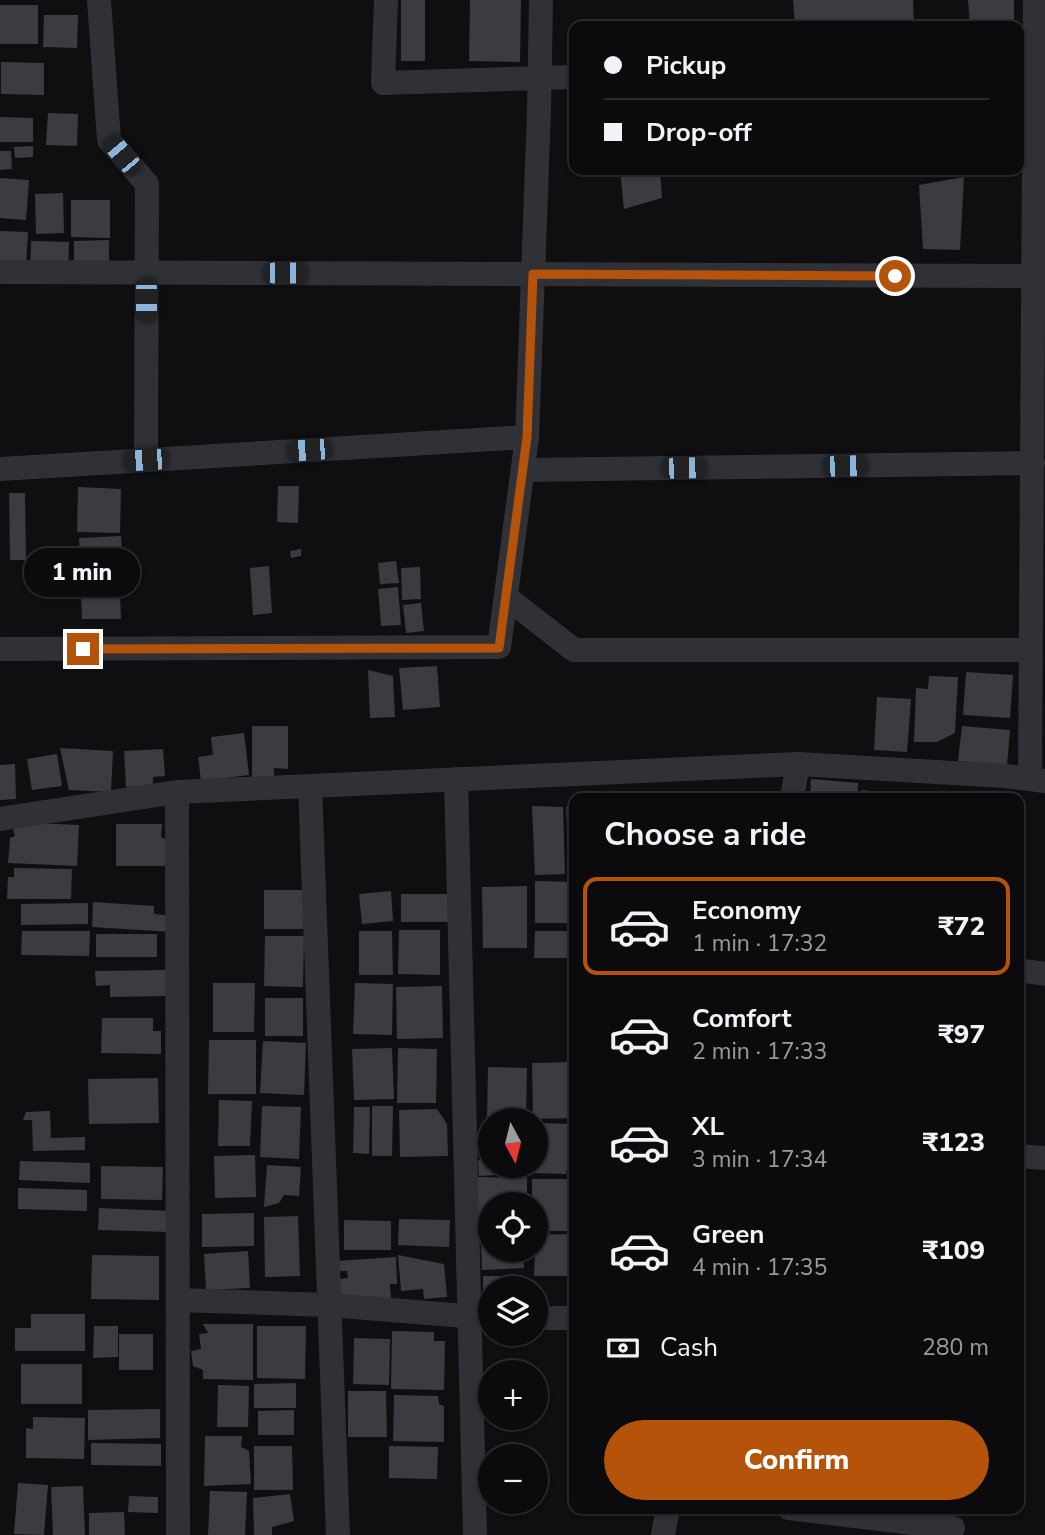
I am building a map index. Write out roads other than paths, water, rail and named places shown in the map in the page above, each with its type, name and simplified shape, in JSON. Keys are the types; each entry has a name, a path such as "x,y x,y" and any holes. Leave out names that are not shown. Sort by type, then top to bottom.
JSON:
{"street":[{"path":"99,0 109,140 147,184 146,460"},
{"path":"386,0 383,83 569,77"},
{"path":"0,649 499,648 527,437 541,0"},
{"path":"0,819 177,792 797,764 1022,783 1031,650 1033,463 1040,277 1033,60 1035,0"},
{"path":"0,272 1040,277"},
{"path":"0,469 527,437"},
{"path":"523,470 1033,463"},
{"path":"506,597 574,650 1031,650"},
{"path":"793,793 797,764"},
{"path":"456,779 478,1276"},
{"path":"310,786 338,1535"},
{"path":"177,792 178,1535"},
{"path":"1024,971 1045,974"},
{"path":"1024,1156 1045,1158"},
{"path":"178,1300 329,1305 478,1318"},
{"path":"548,1318 569,1318"},
{"path":"475,1535 479,1346"},
{"path":"663,1535 667,1514"},
{"path":"850,1514 953,1524"}]}
